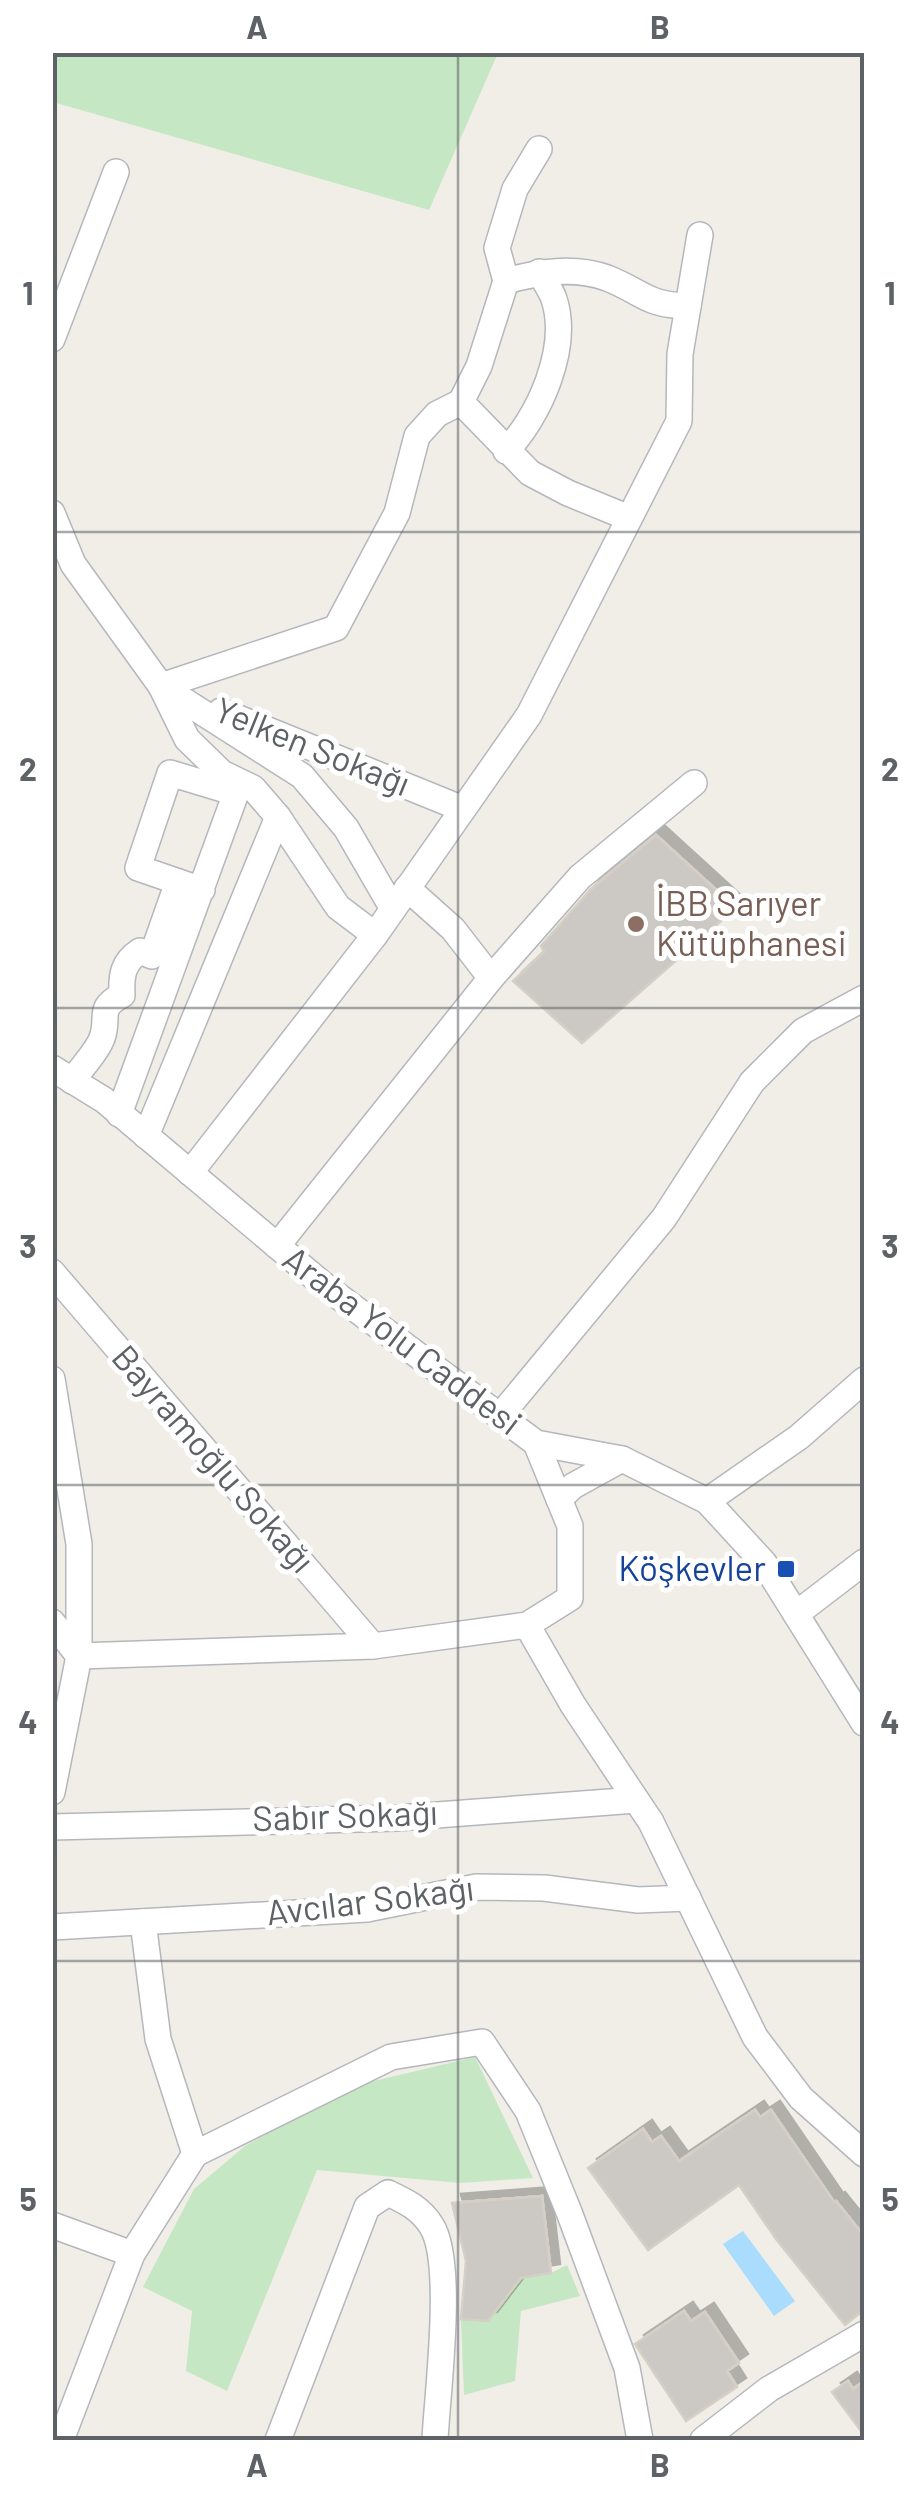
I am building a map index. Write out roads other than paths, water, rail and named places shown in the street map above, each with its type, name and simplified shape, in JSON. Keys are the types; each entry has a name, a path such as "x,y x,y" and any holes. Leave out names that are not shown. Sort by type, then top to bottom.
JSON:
{"street":[{"path":"161,686 336,628 396,513 418,436 438,414 460,402 479,366 506,281 497,248 515,189 539,149"},
{"path":"52,339 116,172"},
{"path":"190,1173 375,935 529,715 679,421 680,354 700,235"},
{"path":"506,281 539,272 575,272 606,278 660,305 688,306"},
{"path":"506,451 526,430 552,374 558,322 554,298 539,272"},
{"path":"460,402 530,473 630,518"},
{"path":"52,513 73,564 161,686 187,739 222,773 253,788 278,817 338,906 375,935"},
{"path":"161,686 302,776 400,899 453,929 491,978"},
{"name":"Yelken Sokağı","path":"161,686 463,808"},
{"path":"62,1074 102,1038 109,1002 133,998 122,974 129,958 140,951 152,956 190,886 236,793 170,773 138,868 190,886"},
{"path":"277,1246 491,978 580,877 694,783"},
{"path":"146,1136 278,817"},
{"path":"119,1114 190,886"},
{"path":"500,1415 664,1218 752,1082 802,1032 864,998"},
{"name":"Araba Yolu Caddesi","path":"62,1074 119,1114 326,1288 536,1442 622,1459 707,1501 764,1563 864,1722"},
{"name":"Bayramoğlu Sokağı","path":"52,1272 373,1646"},
{"path":"52,1380 79,1544 79,1656 52,1792"},
{"path":"707,1501 798,1437 864,1380"},
{"path":"79,1656 373,1646 526,1625 570,1598 570,1526 536,1442"},
{"path":"560,1499 573,1486 622,1459"},
{"path":"796,1614 864,1562"},
{"path":"52,1622 79,1656"},
{"path":"526,1625 573,1705 651,1822 755,2037 801,2098 864,2154"},
{"name":"Sabır Sokağı","path":"52,1827 397,1818 636,1800"},
{"name":"Avcılar Sokağı","path":"52,1927 366,1908 476,1887 544,1888 638,1900 688,1898"},
{"path":"143,1922 158,2039 195,2154"},
{"path":"61,2440 132,2254 195,2154 391,2058 482,2042 528,2111 569,2212 626,2368 640,2440"},
{"path":"278,2440 367,2207 388,2193 415,2206 433,2227 440,2256 443,2301 435,2440"},
{"path":"52,2226 132,2254"},
{"path":"702,2440 769,2389 864,2334"}],"water":[{"path":"743,2231 795,2301 774,2316 723,2244"}],"place":[{"name":"İBB Sarıyer Kütüphanesi","path":"636,924"},
{"name":"Köşkevler","path":"786,1569"}]}
